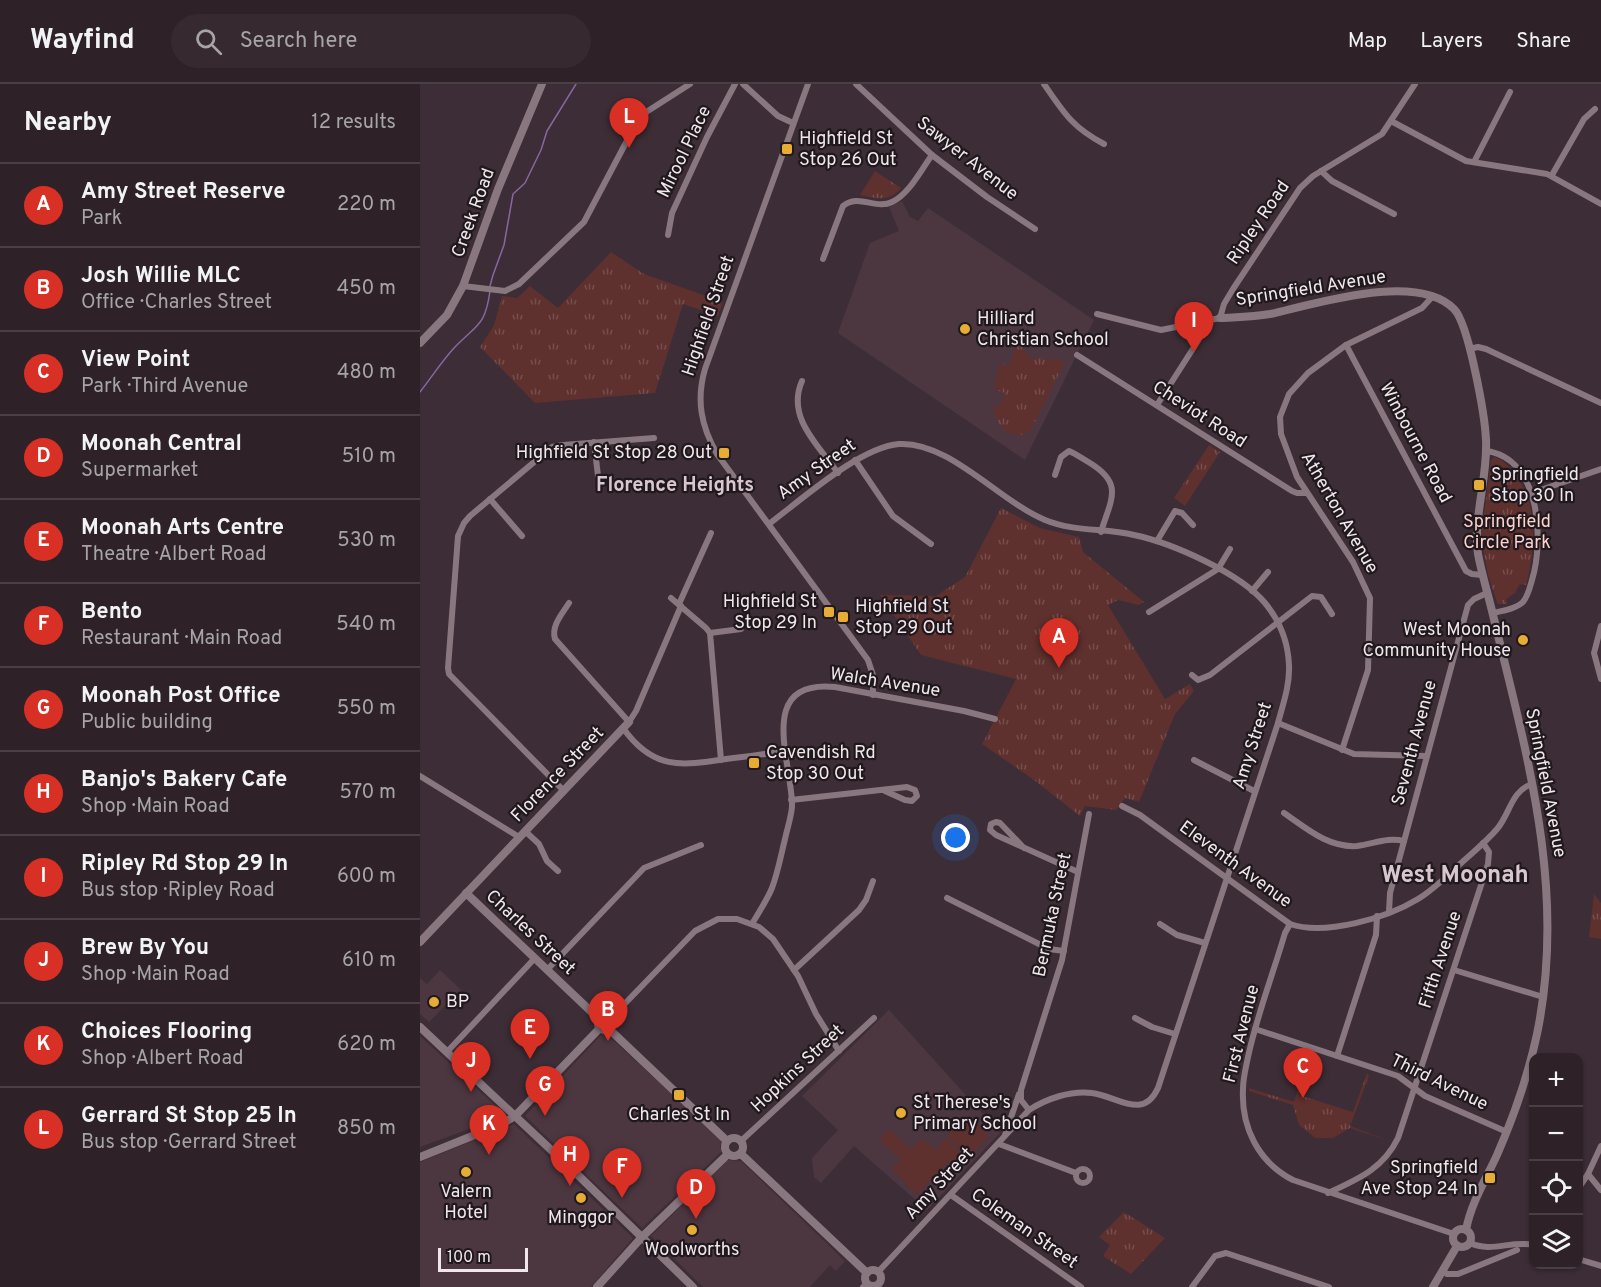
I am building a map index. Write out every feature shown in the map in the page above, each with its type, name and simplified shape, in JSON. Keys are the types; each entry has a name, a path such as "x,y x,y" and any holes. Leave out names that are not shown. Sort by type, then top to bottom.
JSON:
{"main road":[{"path":"420,1027 693,1287"}],"street":[{"name":"Creek Road","path":"420,343 451,310 464,286 498,189 542,84"},
{"path":"464,286 501,291 512,289 519,284 584,222 640,116 690,84"},
{"name":"Mirool Place","path":"668,235 672,213 707,137 735,84"},
{"path":"743,84 778,116 793,123"},
{"name":"Highfield Street","path":"808,84 708,359 699,395 703,421 712,445 868,660 873,675 873,695"},
{"name":"Sawyer Avenue","path":"856,84 932,155 987,197 1035,229"},
{"path":"1044,84 1071,123 1104,144"},
{"name":"Ripley Road","path":"1220,318 1227,298 1307,180 1377,137 1391,121 1415,84"},
{"path":"1474,162 1510,92"},
{"path":"1552,176 1584,119 1595,109"},
{"path":"1391,121 1459,158 1552,176 1601,204"},
{"path":"823,259 843,206 855,200 882,204 892,202 904,193 932,155"},
{"path":"1321,171 1332,181 1394,214"},
{"name":"Springfield Avenue","path":"1097,314 1154,329 1171,328 1220,318 1258,316 1340,297 1405,290 1433,296 1456,311 1469,349 1483,405 1486,451 1476,538 1482,575 1493,613 1542,830 1548,893 1547,958 1543,997 1527,1076 1507,1132 1472,1208 1466,1230"},
{"name":"Atherton Avenue","path":"1342,750 1368,670 1370,598 1353,562 1298,477 1281,434 1279,423 1282,408 1289,394 1308,373 1346,345 1422,308 1433,296"},
{"path":"1157,405 1203,333 1202,321"},
{"name":"Winbourne Road","path":"1346,345 1466,571 1482,575"},
{"path":"1469,349 1483,347 1601,403"},
{"name":"Cheviot Road","path":"1077,355 1292,491 1307,493"},
{"path":"802,381 796,399 798,416 838,473"},
{"path":"564,791 452,679 448,671 458,536 466,519 547,450 563,445 654,438"},
{"path":"594,442 598,476"},
{"name":"Amy Street","path":"769,524 855,460 874,450 893,445 911,444 929,448 1035,515 1057,525 1079,530 1131,534 1186,551 1252,591 1265,603 1278,623 1287,647 1288,689 1158,1088 1148,1102 1132,1105 1094,1093 1083,1093 1051,1099 1029,1110 878,1272"},
{"path":"1055,475 1061,457 1069,451 1073,444"},
{"path":"1069,451 1102,471 1110,481 1111,498 1101,532"},
{"path":"1486,451 1500,454 1525,479 1532,493 1538,526 1539,549 1530,588 1521,604 1493,613"},
{"path":"855,460 893,516 931,544"},
{"path":"1532,493 1601,469"},
{"path":"490,499 522,536"},
{"path":"1157,541 1175,511 1182,513 1193,525"},
{"name":"Florence Street","path":"420,942 626,725 636,711 711,533"},
{"path":"1149,612 1218,569 1230,549"},
{"path":"1252,591 1268,572"},
{"name":"Seventh Avenue","path":"1389,912 1390,893 1468,605 1474,598 1487,593"},
{"path":"1192,675 1198,680 1210,675 1316,595 1324,600 1332,614"},
{"path":"671,598 710,633 721,760"},
{"path":"569,603 555,627 553,633 555,639 626,725 642,750 666,761 687,765 785,751"},
{"path":"1601,626 1594,657 1601,679"},
{"path":"710,633 741,629"},
{"name":"Walch Avenue","path":"752,924 773,885 791,813 783,719 787,708 797,695 825,686 964,711 995,719"},
{"path":"1278,723 1342,750 1366,756 1411,754 1426,756"},
{"path":"1194,760 1254,791"},
{"path":"420,776 539,844 547,861 558,872"},
{"name":"Eleventh Avenue","path":"1122,806 1140,815 1290,924 1306,928 1327,929 1389,912 1427,893 1483,843 1501,824 1516,794 1532,784"},
{"path":"791,800 885,791"},
{"path":"1284,813 1316,835 1336,844 1356,846 1393,838 1404,841"},
{"name":"Bermuka Street","path":"1002,1141 1061,967 1089,814"},
{"path":"1024,848 1000,823 990,824 990,830 993,833 1024,848 1078,873"},
{"name":"Fifth Avenue","path":"1328,1193 1370,1173 1389,1154 1398,1138 1488,864 1489,852 1483,843"},
{"path":"547,969 644,868 701,845"},
{"path":"794,970 859,910 866,900 873,881"},
{"name":"Charles Street","path":"466,893 727,1141"},
{"path":"947,898 1049,949 1064,951"},
{"path":"1337,1056 1377,935 1377,916"},
{"path":"420,1157 515,1116 699,927 712,921 736,919 752,924 768,934 794,970 816,1014 839,1051"},
{"path":"1160,924 1178,935 1205,943"},
{"name":"First Avenue","path":"1290,924 1255,1029 1242,1090 1246,1116 1254,1143 1261,1155 1277,1171 1293,1180 1454,1234"},
{"path":"447,1052 535,958"},
{"path":"1454,970 1543,997"},
{"name":"Hopkins Street","path":"741,1141 874,1018"},
{"path":"1135,1018 1152,1027 1175,1034"},
{"name":"Third Avenue","path":"1255,1029 1398,1076 1425,1096 1507,1132"},
{"path":"1021,1090 1021,1100 1029,1110"},
{"path":"733,1138 741,1141 743,1149 741,1154 733,1156 728,1154 725,1149 727,1141 733,1138"},
{"path":"1002,1141 1076,1173"},
{"path":"1583,1182 1601,1146"},
{"path":"597,1287 642,1237 728,1154"},
{"path":"741,1154 867,1273"},
{"path":"1588,1174 1601,1190"},
{"name":"Coleman Street","path":"951,1195 1081,1287"},
{"path":"1457,1230 1466,1230 1471,1235 1470,1243 1463,1248 1457,1246 1453,1241 1454,1234 1457,1230"},
{"path":"1470,1243 1487,1247 1514,1243 1529,1245"},
{"path":"1433,1287 1457,1246"},
{"path":"1443,1271 1453,1275 1458,1274 1517,1250"},
{"path":"1192,1287 1215,1256 1226,1253 1329,1287"},
{"path":"1583,1261 1601,1266"},
{"path":"873,1270 878,1272 880,1285 865,1285 867,1273 873,1270"}],"shaded area":[{"name":"Hilliard Christian School","path":"902,201 910,217 918,221 928,208 1094,320 1025,460 838,333 870,243 899,231 889,207"},
{"name":"BP","path":"440,970 461,990 429,1022 420,1014 420,978 427,984"},
{"name":"St Therese's Primary School","path":"889,1010 1000,1133 927,1210 854,1146 821,1183 814,1177 812,1158 838,1130 802,1096"},
{"path":"604,1032 723,1141 720,1146 722,1151 642,1228 525,1116"},
{"path":"420,1036 501,1111 499,1118 420,1147"},
{"path":"514,1124 633,1238 591,1287 420,1287 420,1162"},
{"path":"727,1160 741,1161 845,1261 836,1271 830,1265 810,1287 703,1287 651,1236"}],"green space":[{"path":"875,171 901,188 887,198 860,195"},
{"path":"611,252 644,274 723,302 718,316 683,304 655,393 535,403 480,347 494,325 502,296 517,298 530,286 558,308"},
{"path":"1019,340 1028,357 1061,360 1064,364 1030,432 1017,435 1001,427 993,409 999,405 1005,393 994,389 998,366 1004,364 1008,367"},
{"path":"1209,445 1220,452 1185,506 1174,498"},
{"name":"Springfield Circle Park","path":"1494,457 1513,471 1521,484 1527,497 1533,526 1532,556 1526,585 1520,584 1515,593 1506,599 1507,604 1497,602 1488,575 1481,536 1491,461"},
{"path":"1001,508 1040,528 1079,537 1083,552 1144,602 1139,605 1118,600 1108,605 1165,699 1190,684 1194,691 1175,714 1139,802 1125,798 1116,810 1085,806 1080,816 982,744 1016,679 921,655 880,595 936,596 965,577"},
{"path":"1594,894 1601,903 1601,939 1589,937"},
{"path":"1309,1055 1312,1056 1299,1095 1353,1112 1367,1073 1369,1076 1350,1126 1389,1141 1350,1128 1333,1138 1315,1138 1299,1125 1293,1105 1249,1091 1249,1088 1294,1102"},
{"path":"968,1115 989,1136 969,1157 947,1136"},
{"path":"889,1129 911,1149 922,1138 942,1156 935,1149 946,1138 968,1159 957,1170 948,1161 917,1195 892,1169 901,1160 879,1140"},
{"path":"1124,1212 1165,1238 1131,1274 1103,1256 1110,1245 1099,1237"}],"waterway":[{"path":"490,286 504,245 513,194 525,183 541,150 547,131 576,84"},
{"path":"420,392 450,353 479,324 486,312 490,291"}],"place":[{"name":"Gerrard St Stop 25 In","path":"629,148"},
{"name":"Highfield St Stop 26 Out","path":"787,149"},
{"name":"Hilliard Christian School","path":"965,329"},
{"name":"Ripley Rd Stop 29 In","path":"1194,352"},
{"name":"Highfield St Stop 28 Out","path":"724,453"},
{"name":"Springfield Stop 30 In","path":"1479,485"},
{"name":"Highfield St Stop 29 In","path":"829,612"},
{"name":"Highfield St Stop 29 Out","path":"843,617"},
{"name":"West Moonah Community House","path":"1523,640"},
{"name":"Amy Street Reserve","path":"1059,668"},
{"name":"Cavendish Rd Stop 30 Out","path":"754,763"},
{"name":"BP","path":"434,1002"},
{"name":"Josh Willie MLC","path":"608,1041"},
{"name":"Moonah Arts Centre","path":"530,1059"},
{"name":"Brew By You","path":"471,1092"},
{"name":"Charles St In","path":"679,1095"},
{"name":"View Point","path":"1303,1098"},
{"name":"St Therese's Primary School","path":"901,1113"},
{"name":"Moonah Post Office","path":"545,1116"},
{"name":"Choices Flooring","path":"489,1155"},
{"name":"Valern Hotel","path":"466,1172"},
{"name":"Springfield Ave Stop 24 In","path":"1490,1178"},
{"name":"Banjo's Bakery Cafe","path":"570,1186"},
{"name":"Minggor","path":"581,1198"},
{"name":"Bento","path":"622,1198"},
{"name":"Moonah Central","path":"696,1219"},
{"name":"Woolworths","path":"692,1230"}],"district":[{"name":"Florence Heights","path":"675,486"},
{"name":"West Moonah","path":"1455,876"}]}
